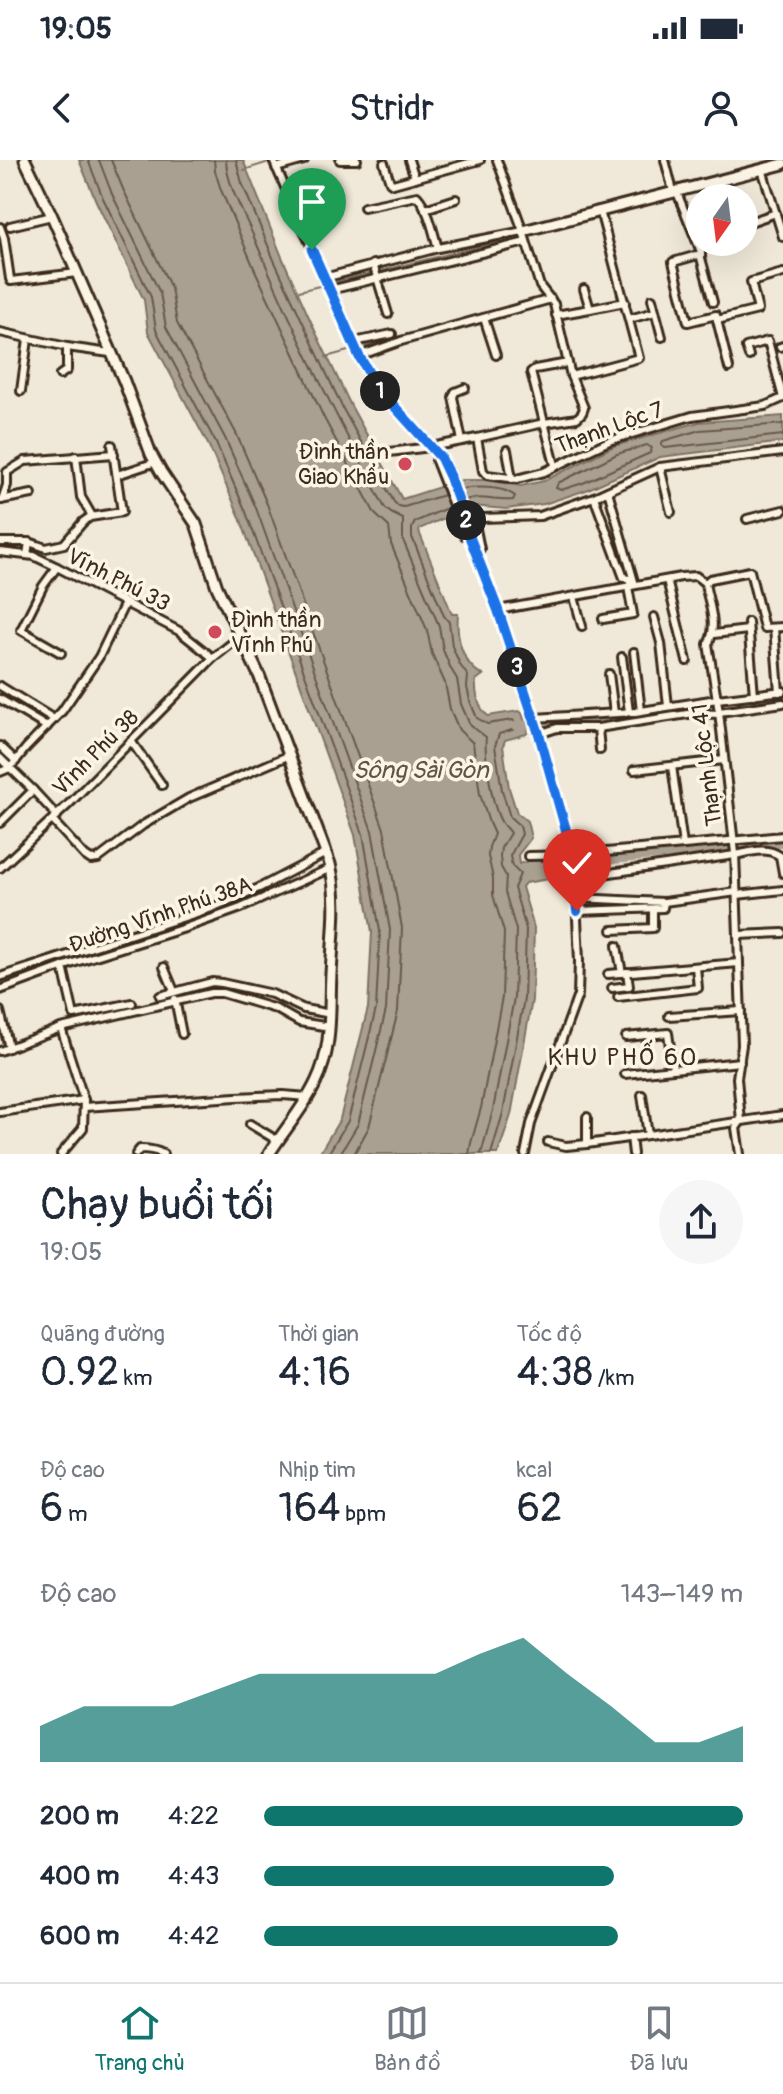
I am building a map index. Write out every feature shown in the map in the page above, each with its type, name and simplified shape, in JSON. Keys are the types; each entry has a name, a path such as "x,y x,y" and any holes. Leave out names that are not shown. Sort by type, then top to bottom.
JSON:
{"street":[{"path":"25,160 124,381 156,462 196,524 217,587 259,675 331,868 336,912 331,1014 321,1069 308,1097 269,1154"},
{"path":"304,160 275,164 356,349 377,387 431,447 447,479 461,515 465,536 470,538 498,610 534,718 573,855 578,995 531,1124 525,1154"},
{"path":"340,160 357,160"},
{"path":"409,160 415,178"},
{"path":"384,163 393,184 480,160"},
{"path":"389,452 431,447 577,418 584,408 571,376 551,299 540,286 497,160"},
{"path":"665,160 674,190 686,213"},
{"path":"752,160 759,170 783,237"},
{"path":"327,284 375,272 438,248 523,231 783,164"},
{"path":"364,207 417,196 425,209 438,248"},
{"path":"425,209 456,199"},
{"path":"571,376 639,358 600,211"},
{"path":"758,219 776,213"},
{"path":"10,226 52,216"},
{"path":"0,228 11,281 77,273"},
{"path":"327,284 526,242"},
{"path":"694,256 673,262 688,322 716,315 729,368"},
{"path":"702,256 713,302"},
{"path":"375,272 388,314"},
{"path":"717,320 758,310 751,282 783,273"},
{"path":"584,289 590,309"},
{"path":"356,349 401,341 551,299"},
{"path":"652,299 662,337"},
{"path":"556,315 625,302"},
{"path":"629,319 655,312"},
{"path":"484,318 496,355"},
{"path":"0,332 67,347 110,350"},
{"path":"356,349 392,334"},
{"path":"21,391 28,339"},
{"path":"749,356 746,347 768,341 783,398"},
{"path":"60,375 67,370 67,347"},
{"path":"555,465 531,372 568,363"},
{"path":"462,441 453,397 455,392 465,388"},
{"name":"Thạnh Lộc 7","path":"512,479 544,472 609,441 692,416 765,406 783,398"},
{"path":"477,438 483,471 487,475 512,479 507,450"},
{"path":"0,542 28,548 64,544 92,516 122,512 112,445"},
{"path":"476,556 480,549 475,524 482,518 540,516 594,497 660,467 783,452"},
{"path":"1,500 10,469 25,461 114,454"},
{"path":"76,456 81,497 92,516"},
{"path":"117,475 156,462"},
{"path":"660,467 671,512"},
{"path":"603,619 633,614 631,586 608,491"},
{"path":"1,500 32,494"},
{"path":"594,497 624,578 629,579 631,586"},
{"path":"747,519 783,510"},
{"name":"Vĩnh Phú 33","path":"0,552 28,548 34,556 179,631 213,658"},
{"path":"57,567 43,586 21,630 61,653"},
{"path":"498,610 696,576 705,583 710,579 750,571 764,628 783,627"},
{"path":"667,580 687,661"},
{"name":"Thạnh Lộc 41","path":"705,583 714,634 708,644 735,854 742,1045 737,1078 741,1121 736,1128 740,1154"},
{"path":"574,597 582,626"},
{"path":"0,772 10,768 62,711 99,657 125,603"},
{"path":"654,617 661,643 668,706"},
{"path":"748,622 754,695"},
{"path":"534,718 641,711 781,692 774,628"},
{"path":"714,634 748,630"},
{"name":"Vĩnh Phú 38","path":"2,862 54,818 213,658 241,636"},
{"path":"634,652 641,711"},
{"path":"622,657 629,712"},
{"path":"609,674 614,713"},
{"path":"0,686 54,719"},
{"path":"1,703 47,727"},
{"path":"538,732 557,728 598,728 783,703"},
{"path":"598,728 600,750"},
{"path":"131,741 162,785"},
{"path":"0,746 16,761"},
{"path":"0,758 33,790 91,860 98,859 143,825 189,798 290,755"},
{"path":"634,770 724,760"},
{"path":"672,766 683,845"},
{"path":"0,823 33,790"},
{"path":"528,856 573,855 783,836"},
{"path":"575,877 760,850 772,851 780,856 783,873"},
{"path":"0,977 209,909 259,888 326,853"},
{"name":"Đường Vĩnh Phú 38A","path":"0,990 227,913 331,868"},
{"path":"576,898 664,902 783,890"},
{"path":"577,911 663,908 664,902"},
{"path":"612,930 653,928 653,909"},
{"path":"738,935 783,933"},
{"path":"612,988 629,986 617,946"},
{"path":"608,974 739,963"},
{"path":"63,967 74,1015 132,1003"},
{"path":"164,967 182,1034"},
{"path":"618,997 698,988 696,967"},
{"path":"0,1051 61,1028 212,982 272,994 304,1009 331,1014"},
{"path":"160,996 222,993 276,1009 299,1022 330,1027"},
{"path":"0,1011 9,1048"},
{"path":"669,1016 741,1011"},
{"path":"61,1028 84,1103 83,1128 61,1154"},
{"path":"626,1037 668,1033 673,1069"},
{"path":"625,1074 740,1062"},
{"path":"0,1112 84,1103 283,1095 308,1097"},
{"path":"642,1095 648,1135"},
{"path":"548,1142 566,1146 587,1144 783,1115"},
{"path":"587,1117 587,1144"},
{"path":"250,1124 278,1141"},
{"path":"631,1137 633,1154"},
{"path":"136,1154 140,1149 157,1150 163,1154"}],"water":[{"name":"Sông Sài Gòn","path":"79,160 243,160 316,333 351,406 402,499 462,480 486,480 521,486 544,481 614,446 699,422 783,416 783,442 660,457 586,490 544,504 506,509 472,506 419,529 452,614 458,614 459,640 465,657 483,675 476,680 482,709 488,716 519,711 528,732 505,740 503,746 509,788 517,813 527,821 531,838 518,855 519,864 537,858 566,856 569,859 570,873 567,876 525,883 522,887 534,928 532,1000 511,1115 498,1154 319,1154 340,1119 368,1008 372,932 355,835 239,515 209,446 148,332 144,300"}],"waterway":[{"path":"244,170 272,161"},
{"path":"299,291 517,237"},
{"path":"326,357 484,314"},
{"path":"516,726 667,713 783,697"},
{"path":"567,864 783,843"}],"place":[{"name":"Đình thần Giao Khẩu","path":"405,464"},
{"name":"Đình thần Vĩnh Phú","path":"215,632"}],"district":[{"name":"KHU PHỐ 60","path":"623,1057"}],"route":[{"path":"312,250 359,356 377,387 441,458 450,477 539,734 573,855 577,911"}]}
